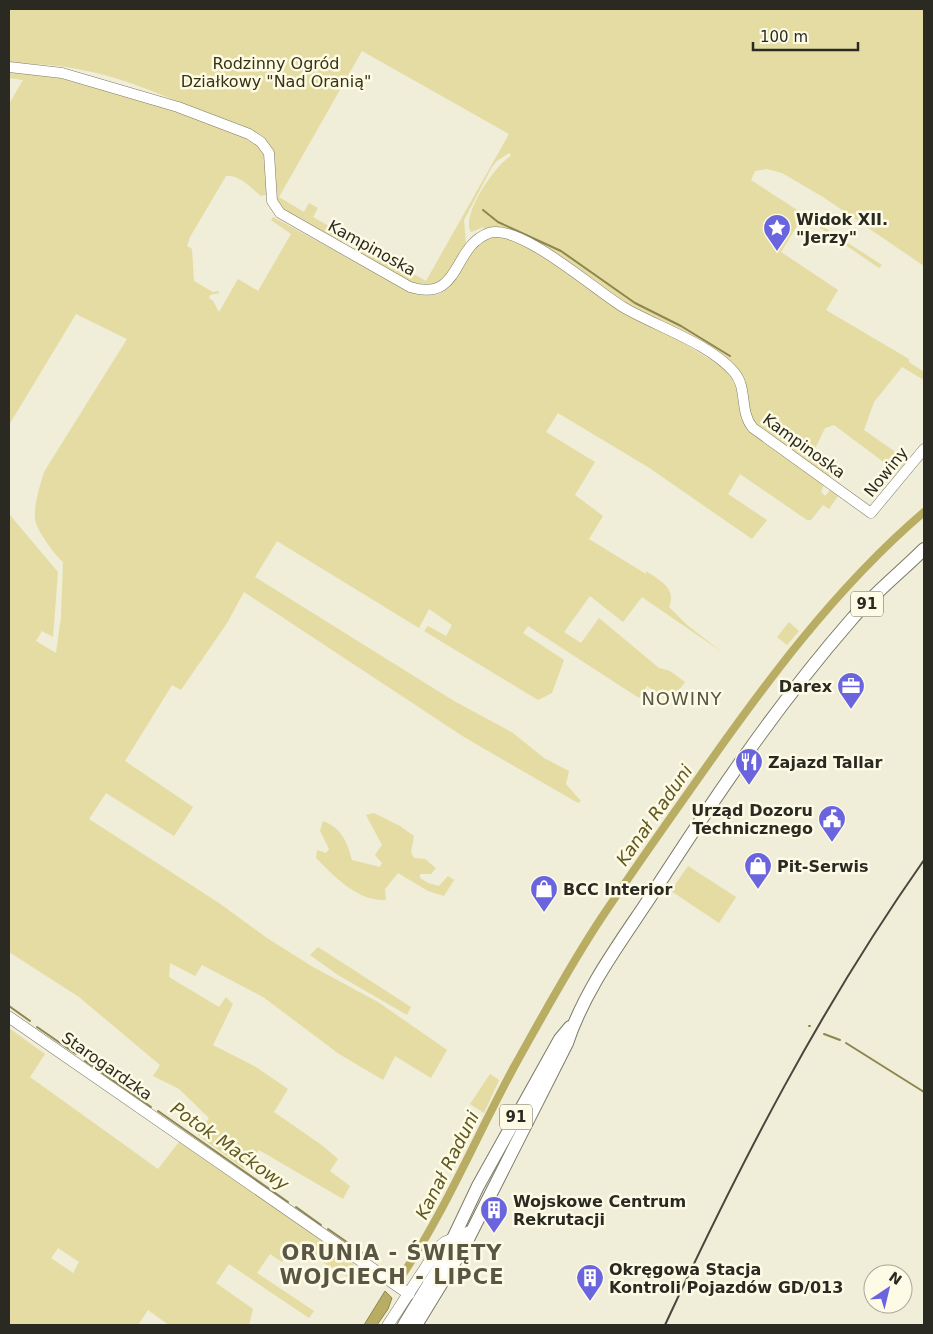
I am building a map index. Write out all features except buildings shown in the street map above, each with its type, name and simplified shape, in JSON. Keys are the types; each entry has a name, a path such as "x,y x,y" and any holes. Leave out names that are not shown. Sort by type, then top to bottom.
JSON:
{"main road":[{"name":"91","path":"416,1325 471,1231 567,1043 574,1022 597,979 725,782 852,619 924,549"},
{"name":"Starogardzka","path":"9,1017 409,1294"},
{"name":"91","path":"404,1325 423,1296 478,1186 560,1039 574,1022"},
{"path":"388,1325 439,1247 453,1238 471,1231"}],"street":[{"name":"Kampinoska","path":"9,67 67,75 178,107 249,134 261,142 269,153 272,201 280,213 410,287 427,291 443,286 452,276 471,246 483,236 492,232 505,233 546,253 622,306 688,340 730,368 741,384 746,415 753,428 871,513"},
{"name":"Nowiny","path":"871,513 924,450"}],"green space":[{"name":"Rodzinny Ogród Działkowy \"Nad Oranią\"","path":"9,9 924,9 924,266 823,197 782,173 767,169 755,171 751,180 882,265 879,268 803,216 781,252 838,290 826,310 909,359 909,362 924,372 924,380 902,367 874,402 864,430 907,460 897,472 834,425 825,428 810,459 830,474 831,478 764,433 752,420 742,377 505,229 494,227 484,231 484,227 471,232 469,224 470,214 475,203 489,179 511,156 509,153 492,167 464,220 466,244 447,277 436,285 417,286 354,249 354,240 426,281 509,134 362,51 279,197 304,212 309,203 318,208 313,217 350,238 339,243 290,217 277,205 270,148 196,110 145,88 93,72 52,65 9,62"},
{"path":"9,71 60,78 181,113 244,136 255,142 263,152 266,161 266,195 261,196 236,177 226,176 190,237 187,246 192,249 194,281 213,292 219,291 219,293 210,295 209,298 213,301 219,312 238,279 258,291 291,234 271,220 273,217 418,295 439,294 448,287 478,243 487,238 507,238 534,251 724,368 734,384 740,414 748,429 824,484 821,492 825,496 830,490 838,496 829,509 823,505 811,520 807,520 740,474 728,494 767,520 752,539 648,467 558,413 546,432 595,462 575,495 603,516 589,539 646,574 646,571 661,581 671,595 669,607 687,625 722,652 642,597 623,622 590,596 564,632 581,643 599,618 659,668 670,671 685,682 670,702 647,686 639,698 528,626 523,633 564,660 552,693 538,700 424,631 428,626 446,636 452,625 429,609 419,628 277,541 255,577 454,701 513,733 544,758 569,771 566,784 581,801 578,803 464,737 244,592 227,623 181,690 172,685 125,761 193,807 174,836 106,793 89,819 219,903 267,938 313,967 378,1002 447,1050 431,1078 395,1056 383,1080 339,1054 263,997 202,965 195,976 170,963 169,977 219,1007 226,997 233,1004 213,1045 256,1067 288,1089 274,1112 323,1146 338,1159 330,1171 350,1186 343,1199 259,1150 244,1169 198,1135 209,1118 179,1089 153,1076 160,1065 79,997 9,952 9,514 58,572 53,637 42,631 36,641 56,653 61,617 63,562 46,542 36,524 35,507 44,472 127,339 76,314 9,425 9,104 23,80 9,78"},
{"path":"789,622 799,631 787,645 777,637"},
{"path":"374,813 400,826 414,836 411,852 414,858 425,859 436,868 431,874 420,874 420,878 428,883 439,886 448,876 454,880 444,896 428,891 398,873 385,889 386,900 376,900 366,897 347,886 316,858 317,850 326,853 329,849 320,831 323,821 335,828 343,836 352,860 380,867 382,863 375,855 382,845 366,815"},
{"path":"688,866 736,897 719,923 671,891"},
{"path":"318,947 411,1007 407,1015 338,975 310,955"},
{"path":"9,1028 45,1054 30,1077 158,1169 179,1142 351,1260 356,1268 349,1278 294,1245 282,1262 270,1254 257,1273 314,1311 309,1318 229,1264 216,1283 253,1309 249,1325 169,1325 148,1310 138,1325 9,1325","holes":["58,1248 79,1262 73,1273 51,1258"]},
{"path":"490,1074 499,1080 484,1113 470,1104"}],"shaded area":[{"path":"385,1291 392,1298 388,1309 377,1325 364,1325"}],"waterway":[{"path":"483,210 498,222 561,251 635,303 681,326 730,356"},
{"name":"Kanał Raduni","path":"401,1277 447,1200 500,1093 567,972 625,883 747,711 801,640 860,573 924,512"},
{"name":"Potok Maćkowy","path":"9,1006 30,1021"},
{"name":"Potok Maćkowy","path":"37,1027 76,1054"},
{"path":"824,1034 840,1040"},
{"path":"846,1043 924,1092"},
{"name":"Potok Maćkowy","path":"85,1061 151,1107"},
{"name":"Potok Maćkowy","path":"158,1111 288,1202"},
{"name":"Potok Maćkowy","path":"296,1207 321,1225"},
{"name":"Potok Maćkowy","path":"328,1229 367,1256"}],"railway":[{"path":"665,1325 753,1145 816,1029 850,972 924,860"}],"place":[{"name":"Widok XII. \"Jerzy\"","path":"777,252"},
{"name":"Darex","path":"851,710"},
{"name":"Zajazd Tallar","path":"749,786"},
{"name":"Urząd Dozoru Technicznego","path":"832,843"},
{"name":"Pit-Serwis","path":"758,890"},
{"name":"BCC Interior","path":"544,913"},
{"name":"Wojskowe Centrum Rekrutacji","path":"494,1234"},
{"name":"Okręgowa Stacja Kontroli Pojazdów GD/013","path":"590,1302"}],"district":[{"name":"NOWINY","path":"682,698"},
{"name":"ORUNIA - ŚWIĘTY WOJCIECH - LIPCE","path":"392,1265"}]}
